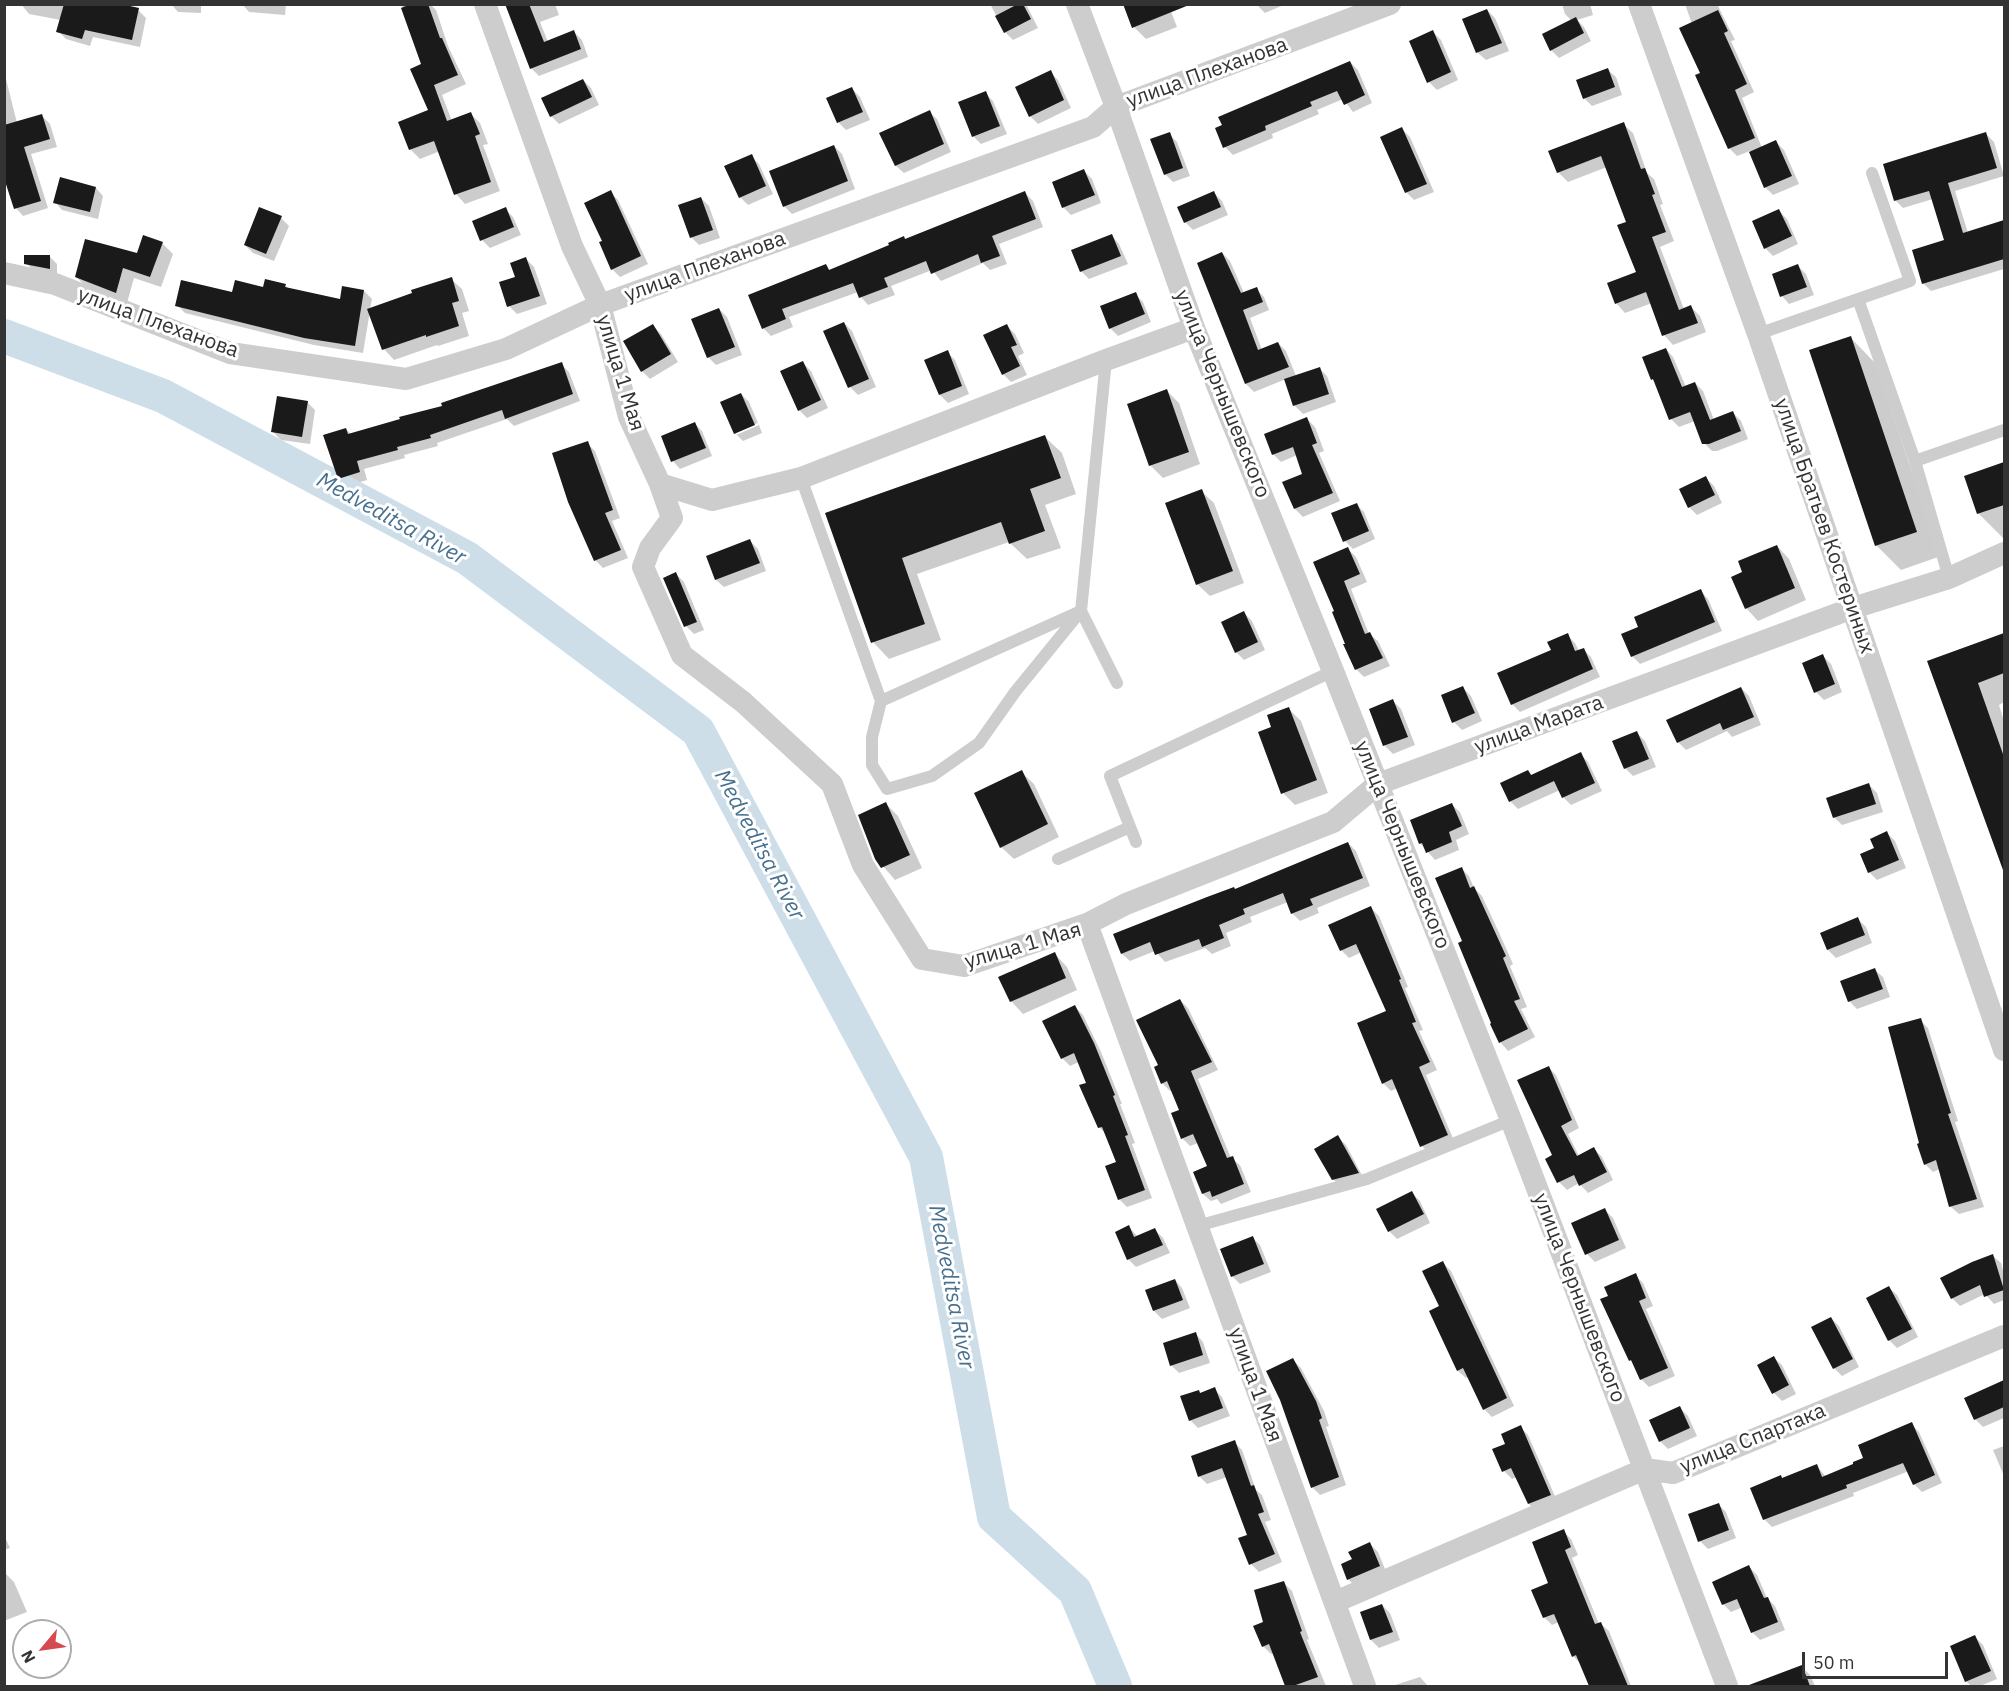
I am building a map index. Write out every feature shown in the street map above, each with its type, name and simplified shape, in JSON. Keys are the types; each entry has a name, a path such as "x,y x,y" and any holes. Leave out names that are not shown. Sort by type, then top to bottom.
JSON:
{"street":[{"name":"улица 1 Мая","path":"485,4 572,246 600,305 629,417 660,484 672,518 650,548 643,567 682,655 743,702 832,784 863,865 922,959 964,966 1087,924 1365,1686"},
{"name":"улица Чернышевского","path":"1077,4 1194,328 1333,670 1511,1120 1727,1686"},
{"name":"улица Плеханова","path":"5,270 55,284 230,353 406,379 506,350 600,305 1093,127 1116,107 1390,4"},
{"name":"улица Братьев Костериных","path":"1639,4 1758,334 2004,1050"},
{"path":"660,484 712,500 801,478 1194,328"},
{"name":"улица Марата","path":"1087,924 1126,904 1333,822 1378,784 1853,608 1949,578 2004,553"},
{"name":"улица Спартака","path":"1335,1602 1645,1469 1673,1473 2004,1336"}],"lane":[{"path":"1758,334 1910,280 1872,173"},
{"path":"1858,299 1915,461 1949,578"},
{"path":"801,478 881,701 873,737 872,765 887,789 932,776 979,743 1080,611 1106,360"},
{"path":"1915,461 2004,430"},
{"path":"1080,611 1117,682"},
{"path":"881,701 1080,611"},
{"path":"1136,842 1110,776 1333,670"},
{"path":"1059,859 1130,827"},
{"path":"1197,1226 1367,1179 1511,1120"}],"building":[{"path":"64,4 121,4 139,8 132,40 85,30 82,39 56,32"},
{"path":"411,4 428,4 440,38 458,75 434,85 447,121 471,112 480,134 475,136 491,182 454,195 434,141 409,150 398,122 428,110 410,69 421,64 401,8"},
{"path":"505,4 529,4 544,42 574,30 581,49 530,69"},
{"path":"1018,4 1023,4 1031,19 1004,33 995,16"},
{"path":"1123,4 1189,4 1189,5 1132,28"},
{"path":"1487,9 1502,43 1476,53 1462,19"},
{"path":"1718,10 1728,31 1724,33 1747,84 1735,90 1755,138 1728,149 1695,75 1700,73 1679,28"},
{"path":"1576,17 1584,33 1550,51 1542,34"},
{"path":"1433,30 1451,72 1427,83 1409,41"},
{"path":"1350,61 1365,95 1344,105 1337,91 1310,102 1312,106 1265,126 1266,130 1223,148 1215,128 1222,125 1218,117"},
{"path":"1608,68 1615,87 1583,99 1576,80"},
{"path":"1051,70 1064,100 1029,117 1015,87"},
{"path":"583,79 592,97 550,117 541,98"},
{"path":"852,87 863,112 837,123 826,98"},
{"path":"986,91 1000,126 972,137 958,102"},
{"path":"930,110 944,144 895,166 879,133"},
{"path":"42,114 50,139 24,147 41,201 14,209 4,178 4,125"},
{"path":"1624,122 1641,169 1645,168 1655,194 1652,195 1666,232 1652,237 1679,310 1691,305 1698,323 1662,336 1646,292 1615,304 1607,283 1636,272 1617,225 1626,222 1601,156 1557,173 1548,151"},
{"path":"1402,127 1427,184 1405,193 1380,137"},
{"path":"1170,132 1183,168 1164,175 1150,139"},
{"path":"1986,132 1997,168 1948,183 1963,233 2004,220 2004,259 1922,284 1912,250 1944,240 1929,191 1894,201 1883,164"},
{"path":"1776,140 1792,176 1764,188 1749,152"},
{"path":"834,145 848,181 783,207 769,171"},
{"path":"752,154 766,186 739,198 724,166"},
{"path":"1084,169 1095,195 1062,208 1052,182"},
{"path":"60,177 96,187 90,212 53,203"},
{"path":"611,190 641,256 611,270 599,242 602,241 584,203"},
{"path":"1025,191 1036,219 992,236 1000,256 981,263 978,254 931,274 926,261 884,278 888,287 859,298 853,283 782,309 786,319 762,329 748,295 826,264 829,270 889,245 888,243 904,236 905,239"},
{"path":"1214,191 1221,207 1184,223 1177,207"},
{"path":"701,197 713,230 690,238 678,205"},
{"path":"259,207 282,216 266,254 244,245"},
{"path":"506,207 514,227 480,241 472,221"},
{"path":"1779,209 1792,236 1764,249 1752,221"},
{"path":"1112,234 1121,256 1080,272 1071,250"},
{"path":"143,235 163,242 150,277 123,268 116,293 75,277 85,239 137,253"},
{"path":"1222,252 1241,293 1257,287 1263,302 1243,310 1258,350 1278,342 1289,367 1245,384 1197,263"},
{"path":"24,255 50,255 50,269 24,264"},
{"path":"526,257 540,296 507,307 499,282 515,277 510,263"},
{"path":"1798,264 1807,287 1780,297 1772,274"},
{"path":"452,277 459,301 452,303 459,326 382,350 367,309 412,293 411,290"},
{"path":"265,279 286,284 285,287 340,299 342,286 364,290 355,346 304,338 175,306 181,280 232,292 235,280 263,287"},
{"path":"1136,292 1145,314 1109,329 1100,306"},
{"path":"719,308 735,347 707,358 691,319"},
{"path":"844,322 869,379 848,388 823,331"},
{"path":"653,324 671,354 641,372 623,341"},
{"path":"1007,324 1017,345 1011,347 1020,366 1002,375 983,335"},
{"path":"1851,336 1917,532 1875,546 1809,350"},
{"path":"1666,348 1682,387 1695,382 1710,420 1733,411 1741,431 1709,444 1702,444 1690,412 1669,420 1642,357"},
{"path":"948,350 962,386 939,395 924,360"},
{"path":"803,361 821,400 798,411 780,371"},
{"path":"562,362 573,394 505,419 502,410 430,435 431,438 397,447 398,450 357,461 360,472 338,479 323,435 346,428 348,434 400,419 399,417 442,406 441,403"},
{"path":"1320,367 1329,394 1293,406 1284,379"},
{"path":"1167,389 1189,452 1149,466 1127,404"},
{"path":"741,393 755,425 734,434 720,402"},
{"path":"277,396 308,401 302,437 271,432"},
{"path":"1307,417 1317,443 1312,445 1333,493 1294,509 1282,482 1302,474 1293,447 1272,455 1264,434"},
{"path":"695,422 706,448 671,462 661,436"},
{"path":"1045,435 1061,478 1030,489 1045,531 1009,544 1001,522 902,558 925,624 871,643 825,513"},
{"path":"588,441 613,510 605,513 621,550 594,561 568,502 552,453"},
{"path":"2004,462 2004,505 1977,514 1964,476"},
{"path":"1706,476 1715,495 1688,508 1679,489"},
{"path":"1202,489 1233,571 1196,585 1165,503"},
{"path":"1357,503 1369,531 1343,542 1331,513"},
{"path":"750,539 760,563 715,580 706,556"},
{"path":"1777,545 1795,588 1745,609 1731,577 1742,572 1738,561"},
{"path":"1348,547 1360,574 1344,581 1365,634 1370,632 1383,658 1355,670 1343,644 1345,644 1332,612 1334,611 1313,562"},
{"path":"676,572 697,622 684,627 663,578"},
{"path":"1701,589 1715,622 1631,657 1621,634 1638,627 1634,617"},
{"path":"1244,611 1258,642 1235,653 1221,622"},
{"path":"1568,633 1575,651 1584,648 1593,669 1511,705 1497,673 1551,650 1547,642"},
{"path":"2004,633 2004,673 1978,683 2004,757 2003,870 1927,661"},
{"path":"1823,654 1835,684 1814,693 1802,663"},
{"path":"1463,686 1475,713 1452,723 1441,695"},
{"path":"1741,687 1754,717 1723,730 1720,723 1677,743 1666,720"},
{"path":"1393,699 1408,737 1383,746 1369,709"},
{"path":"1289,707 1317,780 1281,794 1258,732 1271,727 1267,715"},
{"path":"1637,731 1649,759 1624,769 1612,741"},
{"path":"1581,752 1595,783 1562,798 1554,781 1509,802 1500,783 1528,770 1531,775"},
{"path":"1022,770 1048,824 1000,848 974,793"},
{"path":"1869,783 1876,804 1833,818 1826,798"},
{"path":"886,802 910,855 881,868 875,859 858,815"},
{"path":"1452,803 1462,826 1449,832 1452,842 1426,853 1422,843 1419,844 1410,820"},
{"path":"1887,831 1899,860 1868,873 1860,854 1874,848 1870,839"},
{"path":"1348,842 1363,878 1310,899 1313,905 1291,914 1283,893 1243,909 1245,914 1219,925 1224,938 1202,947 1199,939 1155,955 1150,942 1121,954 1113,934 1234,887 1235,889"},
{"path":"1462,867 1470,888 1474,886 1506,956 1503,958 1520,999 1514,1001 1528,1029 1499,1043 1458,943 1462,941 1435,878"},
{"path":"1371,906 1401,979 1399,980 1416,1022 1412,1023 1430,1062 1419,1067 1448,1135 1420,1147 1392,1079 1382,1084 1357,1023 1386,1011 1356,944 1340,951 1328,925"},
{"path":"1858,917 1865,935 1827,950 1820,933"},
{"path":"1055,952 1066,978 1010,1002 998,977"},
{"path":"1875,968 1883,989 1848,1002 1840,981"},
{"path":"1180,999 1212,1062 1191,1071 1227,1158 1233,1156 1244,1184 1212,1197 1210,1191 1202,1194 1193,1172 1207,1166 1193,1134 1181,1139 1171,1113 1179,1110 1167,1081 1161,1084 1154,1067 1158,1065 1136,1020"},
{"path":"1075,1005 1094,1043 1115,1095 1113,1096 1128,1135 1125,1136 1145,1190 1118,1200 1105,1166 1116,1162 1102,1127 1098,1128 1079,1085 1086,1083 1074,1053 1061,1059 1042,1021"},
{"path":"1921,1018 1951,1113 1948,1114 1977,1199 1949,1207 1936,1160 1924,1165 1888,1027"},
{"path":"1549,1066 1572,1120 1561,1126 1577,1156 1594,1147 1607,1172 1579,1186 1574,1175 1557,1183 1545,1159 1552,1155 1517,1080"},
{"path":"1338,1135 1359,1173 1332,1180 1314,1149"},
{"path":"1412,1191 1424,1214 1388,1232 1376,1209"},
{"path":"1605,1208 1619,1240 1585,1255 1571,1223"},
{"path":"1129,1225 1134,1237 1155,1228 1163,1245 1127,1260 1115,1232"},
{"path":"1253,1236 1264,1264 1231,1277 1220,1249"},
{"path":"1993,1254 2004,1290 1984,1297 1980,1285 1951,1299 1940,1278"},
{"path":"1443,1261 1507,1398 1483,1410 1463,1368 1457,1371 1429,1311 1439,1306 1422,1271"},
{"path":"1636,1273 1646,1298 1639,1301 1668,1368 1640,1380 1600,1299 1608,1296 1604,1287"},
{"path":"1175,1279 1183,1300 1153,1311 1145,1290"},
{"path":"1889,1286 1912,1329 1888,1341 1866,1298"},
{"path":"1831,1317 1853,1359 1833,1369 1811,1327"},
{"path":"1196,1332 1203,1355 1170,1366 1163,1343"},
{"path":"1774,1356 1789,1385 1772,1394 1757,1365"},
{"path":"1293,1358 1316,1401 1322,1418 1319,1420 1339,1477 1311,1488 1280,1400 1266,1371"},
{"path":"2004,1380 2004,1407 1974,1420 1964,1398"},
{"path":"1215,1387 1223,1408 1189,1421 1180,1396 1199,1390 1200,1393"},
{"path":"1680,1406 1690,1428 1659,1442 1649,1420"},
{"path":"1912,1422 1935,1475 1913,1485 1903,1463 1846,1485 1847,1488 1763,1520 1750,1488 1817,1464 1822,1477 1863,1458 1858,1445"},
{"path":"1521,1425 1551,1495 1528,1504 1511,1468 1502,1472 1492,1449 1505,1444 1501,1434"},
{"path":"1235,1440 1251,1486 1254,1485 1264,1512 1258,1514 1275,1554 1249,1565 1238,1538 1247,1535 1222,1468 1198,1477 1191,1456"},
{"path":"1719,1503 1729,1530 1698,1542 1688,1514"},
{"path":"1564,1529 1571,1547 1565,1550 1595,1624 1601,1622 1628,1686 1589,1686 1576,1655 1572,1657 1554,1614 1543,1618 1531,1590 1548,1583 1532,1542"},
{"path":"1370,1542 1380,1566 1347,1580 1341,1564 1352,1559 1348,1552"},
{"path":"1749,1565 1764,1598 1768,1597 1778,1622 1751,1633 1737,1599 1722,1605 1712,1582"},
{"path":"1284,1581 1302,1631 1300,1632 1318,1677 1293,1686 1285,1686 1269,1644 1262,1647 1253,1626 1263,1622 1254,1590"},
{"path":"1382,1604 1393,1632 1370,1640 1360,1612"},
{"path":"1975,1635 1991,1671 1965,1682 1950,1646"},
{"path":"1802,1665 1810,1686 1749,1686 1749,1685"}],"waterway":[{"name":"Medveditsa River","path":"4,336 163,396 467,558 698,731 926,1157 994,1517 1075,1591 1115,1686"}]}
